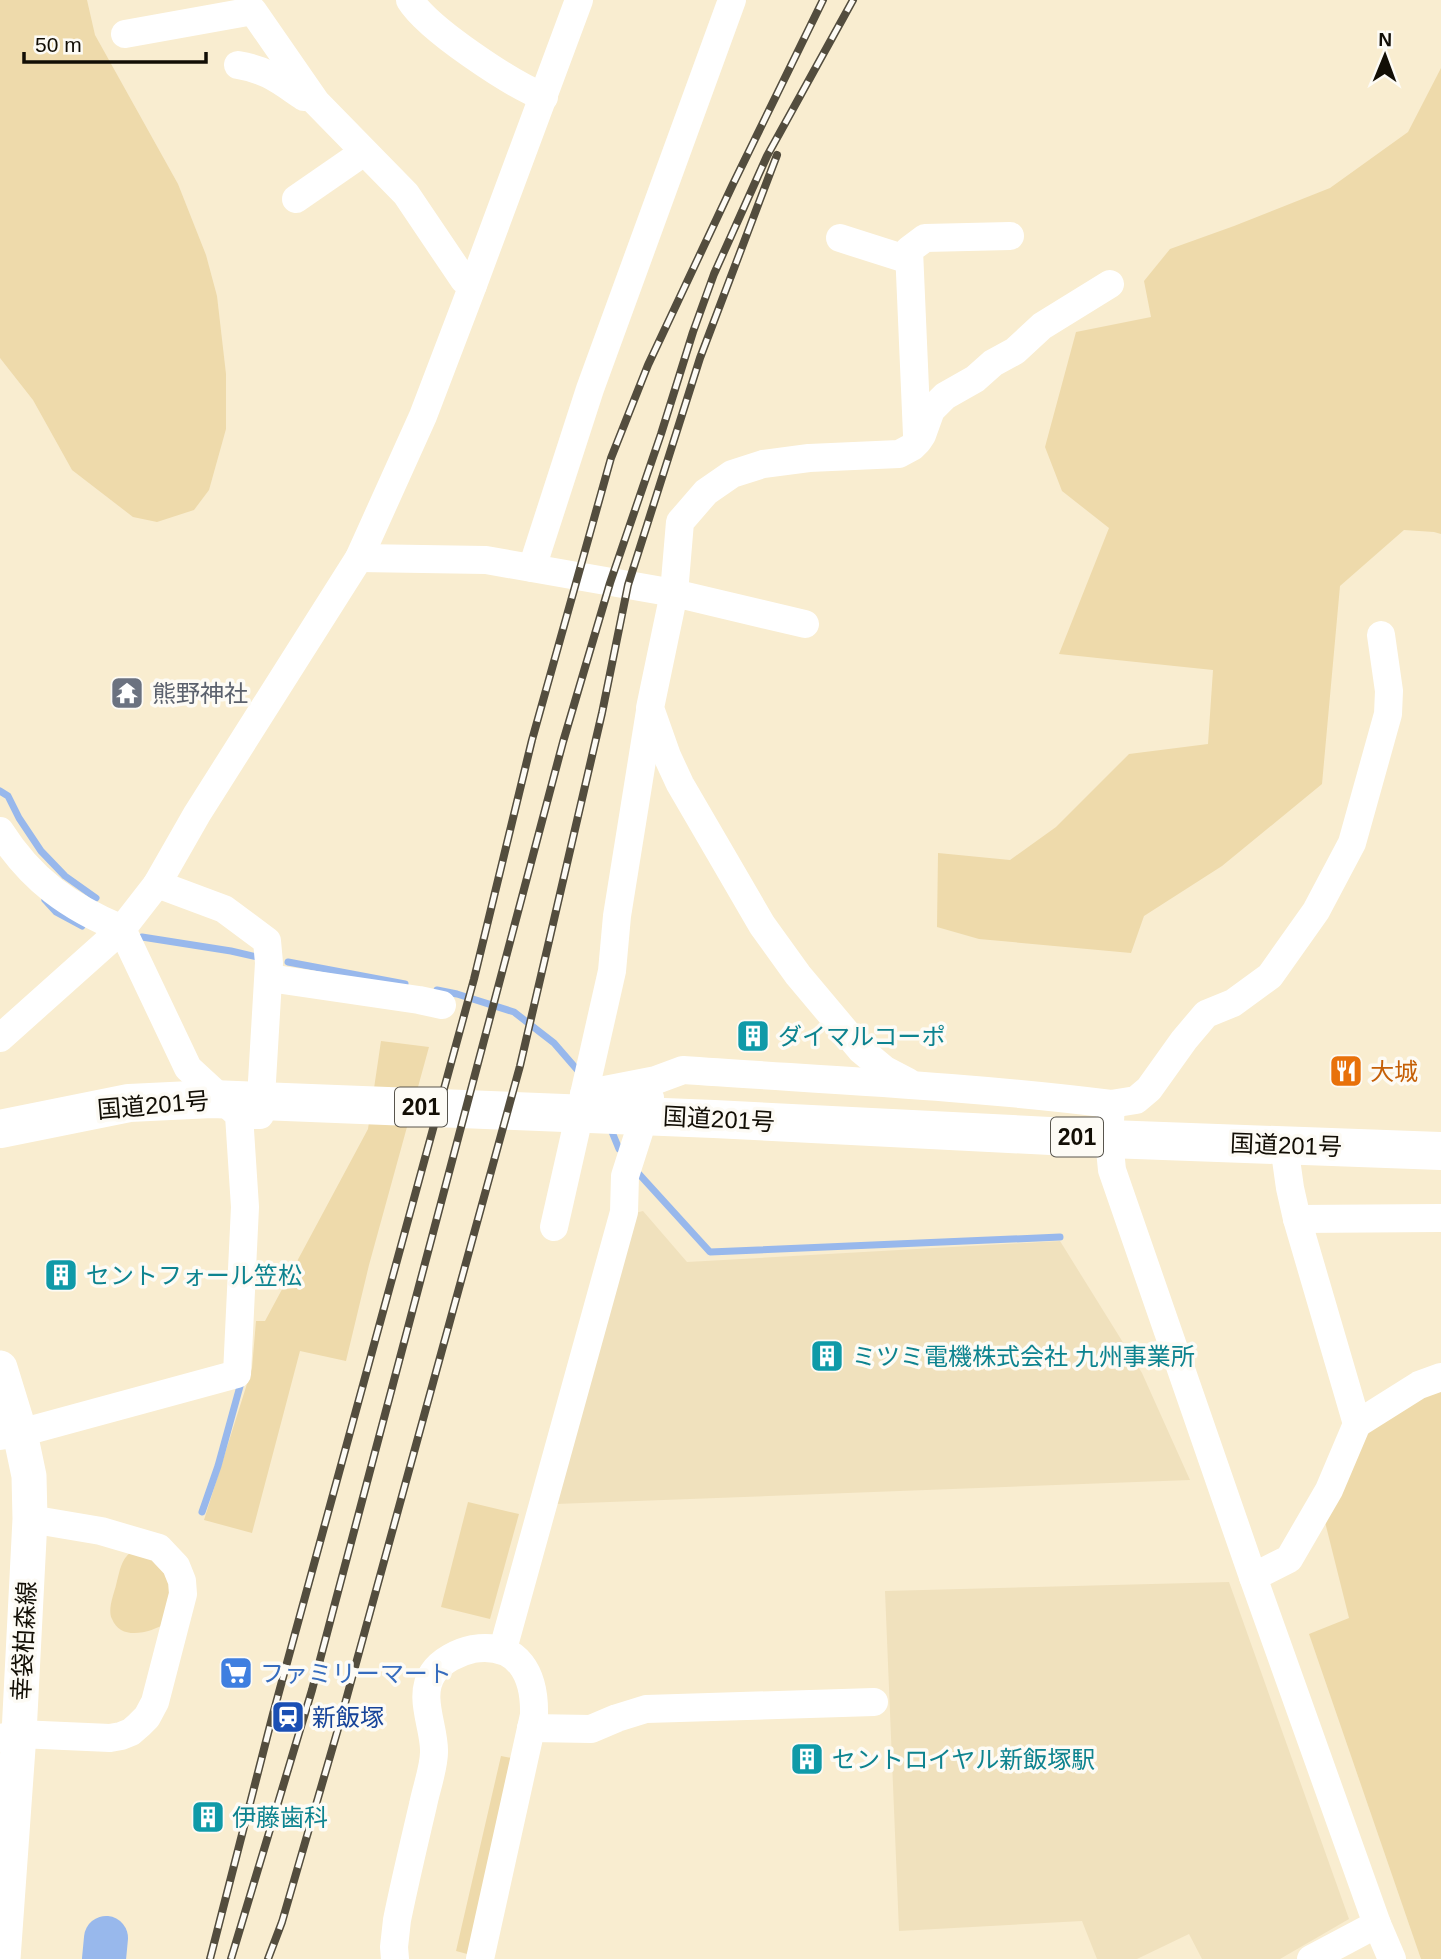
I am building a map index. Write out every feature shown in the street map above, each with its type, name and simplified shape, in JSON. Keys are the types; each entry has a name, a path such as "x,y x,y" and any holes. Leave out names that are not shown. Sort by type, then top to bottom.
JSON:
{"highway":[{"name":"国道201号","path":"0,1129 129,1102 212,1099 714,1119 1110,1121 1284,1145 1441,1151"}],"main road":[{"name":"幸袋柏森線","path":"0,1368 10,1434 29,1476 30,1520 9,1736 3,1959"}],"street":[{"path":"410,0 415,8 459,46 544,97"},
{"path":"0,1038 122,929 157,884 197,814 359,558 423,416 579,0"},
{"path":"532,568 590,389 732,0"},
{"path":"125,34 253,11 316,102 406,194 464,280 473,285"},
{"path":"239,65 269,73 303,97 316,102"},
{"path":"296,199 364,152"},
{"path":"918,441 909,250 925,237 1010,236"},
{"path":"840,239 909,260"},
{"path":"554,1227 612,971 617,916 650,708 674,593 680,522 706,492 732,474 763,464 809,458 900,454 918,441 931,410 945,396 1015,351 1042,326 1110,284"},
{"path":"359,558 486,560 674,593 805,624"},
{"path":"1110,1121 1149,1089 1206,1014 1233,1003 1270,976 1316,911 1352,843 1388,714 1389,691 1381,635"},
{"path":"650,708 680,784 762,925 783,955 861,1050 885,1070 917,1086"},
{"path":"0,831 12,850 52,892 96,918 122,929 188,1068 239,1115 260,1115 270,963 267,941 224,909 157,884"},
{"path":"268,978 442,1005"},
{"path":"584,1094 656,1080 683,1070 1068,1098 1110,1121"},
{"path":"503,1649 624,1212 625,1176 656,1080"},
{"path":"10,1434 237,1374 245,1207 239,1115"},
{"path":"1110,1121 1112,1170 1253,1577 1377,1924 1392,1959"},
{"path":"1284,1145 1297,1219 1357,1424"},
{"path":"1297,1219 1441,1218"},
{"path":"1253,1577 1289,1559 1329,1490 1357,1424 1419,1385 1441,1377"},
{"path":"9,1736 110,1738 131,1732 147,1717 155,1702 183,1594 182,1581 176,1566 159,1548 101,1531 30,1520"},
{"path":"396,1959 394,1947 397,1920 434,1753 427,1685 431,1675 439,1667 463,1651 482,1648 503,1649 524,1668 535,1697 534,1715 480,1959"},
{"path":"531,1728 591,1729 646,1709 874,1702"},
{"path":"1311,1959 1377,1924"}],"shaded area":[{"path":"0,0 87,0 95,35 178,184 206,255 217,296 226,374 226,429 209,490 194,510 157,522 133,517 72,470 33,400 0,358"},
{"path":"1441,68 1441,534 1404,530 1340,586 1322,784 1222,866 1144,916 1131,953 979,939 937,927 938,853 1010,860 1056,827 1129,754 1208,744 1213,670 1059,654 1109,528 1062,491 1045,447 1076,332 1151,317 1144,281 1170,249 1330,188 1408,132"},
{"path":"381,1041 429,1047 369,1265 346,1361 300,1351 252,1533 204,1520 252,1368 256,1321 265,1321 368,1129"},
{"path":"643,1211 687,1262 1060,1241 1142,1373 1190,1480 556,1504 635,1213"},
{"path":"1441,1385 1441,1959 1421,1959 1309,1634 1349,1618 1325,1522 1365,1431"},
{"path":"468,1502 519,1514 490,1619 441,1607"},
{"path":"131,1552 158,1559 174,1594 166,1623 137,1633 122,1631 116,1626 110,1610 120,1569"},
{"path":"1229,1582 1349,1919 1280,1959 1202,1959 1189,1934 1137,1959 1097,1959 1082,1921 899,1931 885,1591"},
{"path":"501,1756 517,1759 471,1955 456,1951"}],"water":[{"path":"94,1942 117,1944 116,1959 93,1959"}],"waterway":[{"path":"0,791 8,796 41,851 65,876 96,898"},
{"path":"45,900 56,912 82,926"},
{"path":"142,937 257,957"},
{"path":"288,962 405,984"},
{"path":"437,990 514,1012 554,1043 580,1073"},
{"path":"610,1127 619,1149"},
{"path":"639,1174 710,1252 1060,1237"},
{"path":"202,1512 242,1379"},
{"path":"104,1959 106,1938"}],"railway":[{"path":"210,1959 273,1714 474,979 532,740 611,458 648,365 823,0"},
{"path":"231,1959 312,1690 563,742 610,583 714,274 767,156 853,0"},
{"path":"268,1959 282,1922 338,1729 520,1066 602,713 628,585 700,358 777,155"}],"place":[{"name":"熊野神社","path":"127,693"},
{"name":"ダイマルコーポ","path":"753,1036"},
{"name":"大城","path":"1346,1071"},
{"name":"セントフォール笠松","path":"61,1275"},
{"name":"ミツミ電機株式会社 九州事業所","path":"827,1356"},
{"name":"ファミリーマート","path":"236,1673"},
{"name":"新飯塚","path":"288,1717"},
{"name":"セントロイヤル新飯塚駅","path":"807,1759"},
{"name":"伊藤歯科","path":"208,1817"}]}
